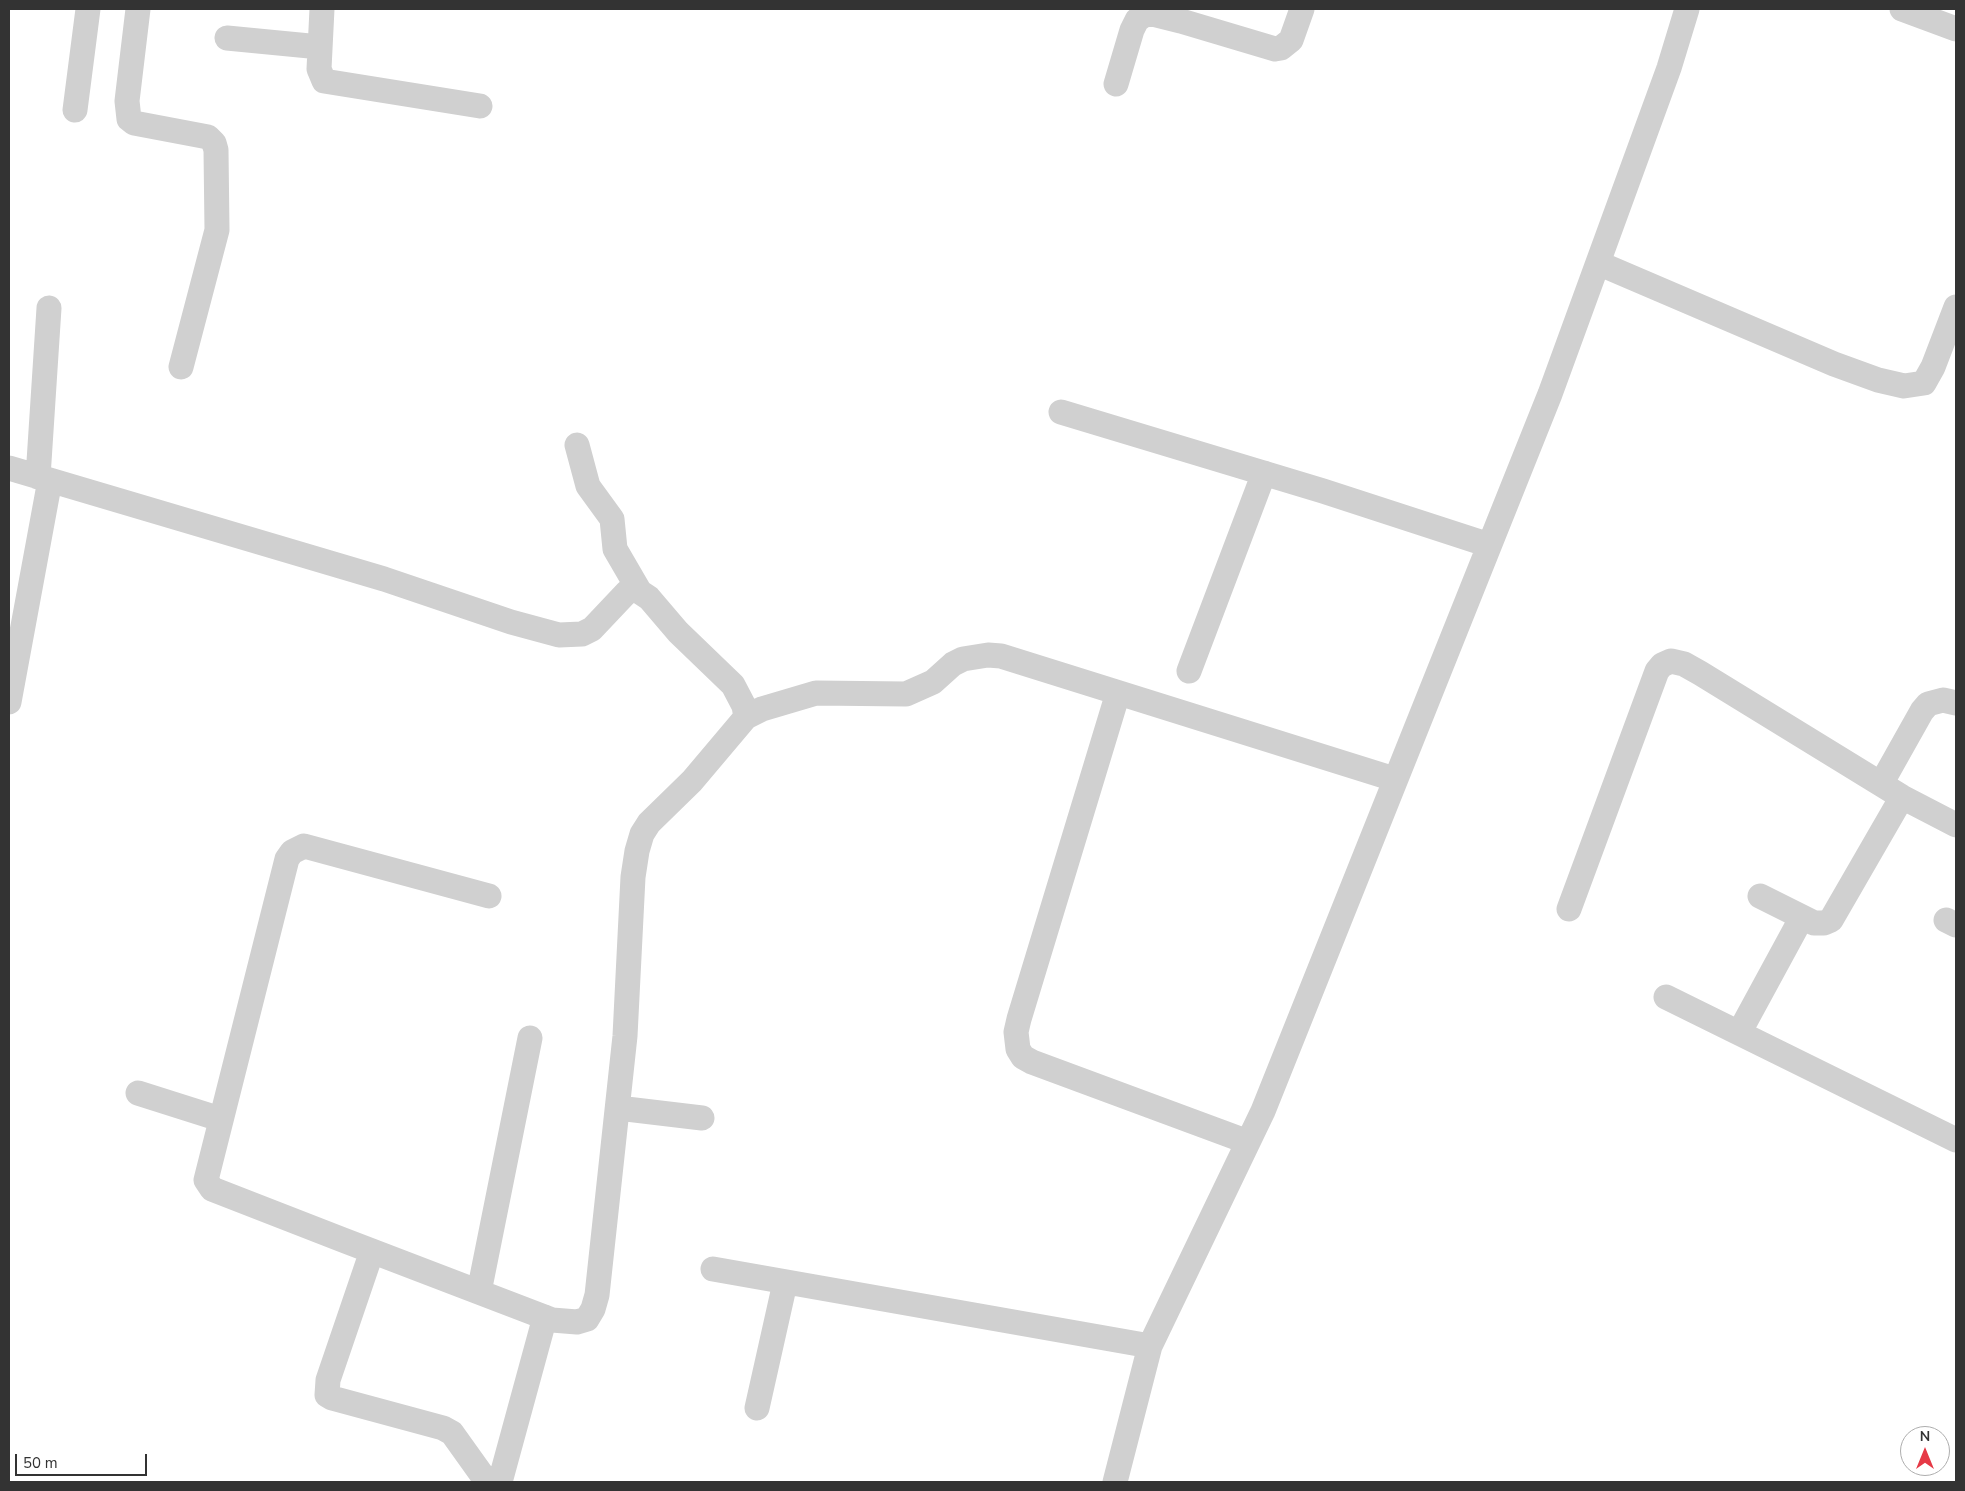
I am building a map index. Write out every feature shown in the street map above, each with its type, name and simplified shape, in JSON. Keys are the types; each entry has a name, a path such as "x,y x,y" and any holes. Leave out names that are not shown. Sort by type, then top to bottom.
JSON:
{"street":[{"path":"75,110 88,9"},
{"path":"138,9 127,101 129,119 142,125 208,137 214,143 216,150 217,230 181,367"},
{"path":"322,9 319,69 324,81 480,106"},
{"path":"1116,84 1132,30 1137,20 1144,15 1154,14 1181,21 1275,49 1282,48 1290,40 1302,9"},
{"path":"1115,1482 1150,1346 1263,1111 1394,779 1550,394 1669,68 1687,9"},
{"path":"1902,9 1956,29"},
{"path":"227,38 320,47"},
{"path":"1598,263 1834,364 1878,380 1904,386 1924,383 1933,367 1956,307"},
{"path":"9,702 44,478 49,308"},
{"path":"1061,412 1264,473 1489,545"},
{"path":"577,446 588,486 612,519 615,549 640,592"},
{"path":"9,468 384,579 511,622 559,635 582,634 592,629 627,592 633,590 640,592 649,598 692,647 733,685 744,706 746,717"},
{"path":"1189,672 1264,473"},
{"path":"489,896 304,846 292,852 287,860 206,1173 207,1186 212,1190 545,1317 564,1322 577,1322 587,1318 593,1309 597,1295 625,1036 633,877 642,834 649,823 711,761 746,717 762,709 816,693 906,694 933,682 953,664 976,655 1001,656 1394,779"},
{"path":"1569,909 1657,671 1671,661 1684,664 1700,673 1892,791 1956,825"},
{"path":"1118,693 1019,1019 1016,1032 1018,1050 1023,1057 1032,1062 1248,1142"},
{"path":"1760,896 1814,923 1824,923 1831,920 1892,791 1922,711 1928,704 1943,700 1956,703"},
{"path":"1739,1033 1802,917"},
{"path":"1666,997 1956,1140"},
{"path":"479,1292 530,1038"},
{"path":"138,1092 220,1119"},
{"path":"618,1108 702,1118"},
{"path":"372,1251 328,1380 327,1394 332,1398 452,1432 482,1475 494,1482"},
{"path":"713,1269 1150,1346"},
{"path":"756,1408 785,1283"},
{"path":"500,1482 545,1317"}]}
